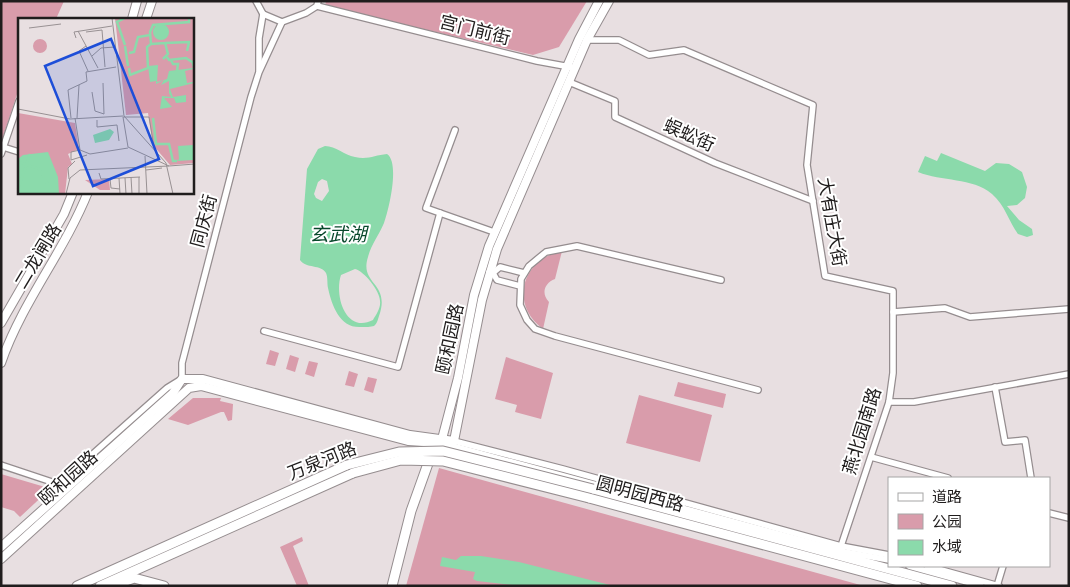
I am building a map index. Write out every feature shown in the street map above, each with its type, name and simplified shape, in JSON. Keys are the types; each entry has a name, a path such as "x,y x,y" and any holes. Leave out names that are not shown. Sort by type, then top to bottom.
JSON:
{"highway":[{"path":"392,586 412,511 439,442"},
{"name":"万泉河路","path":"77,586 347,465 384,454 418,450 444,451 591,493"},
{"name":"圆明园西路","path":"353,473 401,460 443,461 591,493 952,586"},
{"name":"万泉河路","path":"100,586 353,473"},
{"name":"圆明园西路","path":"591,493 916,586"},
{"path":"113,586 134,578 164,586"}],"main road":[{"path":"132,18 137,1"},
{"path":"146,18 152,1"},
{"name":"颐和园路","path":"439,442 458,378 474,294 494,232 571,68 599,1"},
{"name":"颐和园路","path":"454,441 491,272 506,224 569,82 571,68 609,1"},
{"name":"二龙闸路","path":"1,323 64,214 72,194"},
{"name":"二龙闸路","path":"1,363 24,308 71,230 87,194"},
{"path":"182,379 203,379 439,442"},
{"name":"颐和园路","path":"1,547 173,393 182,379"},
{"path":"189,388 201,386 408,441 454,441"},
{"name":"颐和园路","path":"1,559 189,388"}],"street":[{"path":"256,1 263,14 282,22 306,13 318,4"},
{"name":"宫门前街","path":"318,4 537,61 571,68"},
{"path":"259,72 258,38 263,14"},
{"path":"259,72 282,22"},
{"name":"大有庄大街","path":"588,40 619,40 649,55 684,50 813,105 807,165 825,276 893,292"},
{"name":"同庆街","path":"182,379 182,363 259,72"},
{"name":"蜈蚣街","path":"569,82 615,101 615,118 715,163 813,201"},
{"path":"18,103 2,151 18,152"},
{"path":"455,130 426,208 494,232"},
{"path":"264,331 398,367 440,213"},
{"path":"721,280 577,246 546,252 537,258 524,273 520,286 520,305 527,320 535,328 662,366 758,390"},
{"path":"520,286 497,280 491,272 500,267 524,273"},
{"name":"燕北园南路","path":"841,546 889,402 893,373 893,292"},
{"path":"893,312 945,308 970,317 1069,309"},
{"path":"889,402 914,402 1069,374"},
{"path":"182,379 189,388"},
{"name":"颐和园路","path":"59,484 167,388 182,379"},
{"path":"995,387 1005,442 1025,440 1031,477"},
{"name":"圆明园西路","path":"454,441 563,469 841,546 888,555"},
{"name":"圆明园西路","path":"439,442 845,552 888,560"},
{"path":"871,457 944,477"},
{"path":"1,465 68,487"},
{"path":"1050,513 1069,518"},
{"path":"913,567 981,586"},
{"path":"932,567 998,586 1003,567"}],"green space":[{"path":"1,1 64,1 56,18 18,18 18,91 2,140"},
{"path":"326,1 587,1 559,47 533,55 325,6"},
{"path":"562,251 555,279 548,283 544,292 549,302 543,329 532,319 526,307 525,284 529,273 537,263 548,256"},
{"path":"270,350 279,353 275,366 266,364"},
{"path":"290,355 299,358 295,372 286,369"},
{"path":"506,357 553,373 541,419 515,412 517,405 495,399"},
{"path":"309,361 318,363 314,377 305,374"},
{"path":"349,371 358,374 354,387 345,385"},
{"path":"368,377 377,379 373,393 364,390"},
{"path":"678,382 726,394 723,408 674,396"},
{"path":"639,395 712,415 700,462 626,443"},
{"path":"193,398 221,398 220,401 233,404 232,420 228,421 224,412 188,425 168,419"},
{"path":"439,468 864,586 406,586"},
{"path":"1,474 45,487 49,490 20,517 14,511 1,507"},
{"path":"302,537 303,541 293,546 309,586 297,586 280,547"}],"water":[{"name":"玄武湖","path":"329,146 360,158 387,154 391,159 393,176 388,208 384,223 369,253 366,266 381,296 382,305 377,323 374,326 354,327 343,320 338,315 332,302 324,270 306,265 300,260 307,169 318,149","holes":["322,179 327,181 329,191 322,201 316,198 314,194 318,182","355,269 363,273 371,282 380,301 379,309 373,320 364,323 356,322 349,317 344,311 339,293 341,275"]},
{"path":"941,153 985,171 996,163 1009,164 1022,172 1027,187 1025,198 1017,205 1007,206 1019,220 1032,229 1033,235 1027,237 1018,234 1000,203 992,194 984,189 966,182 918,172 925,156 937,161"},
{"path":"461,556 481,556 519,562 614,586 513,585 477,581 473,579 475,572 440,566 442,557 456,560"}]}
